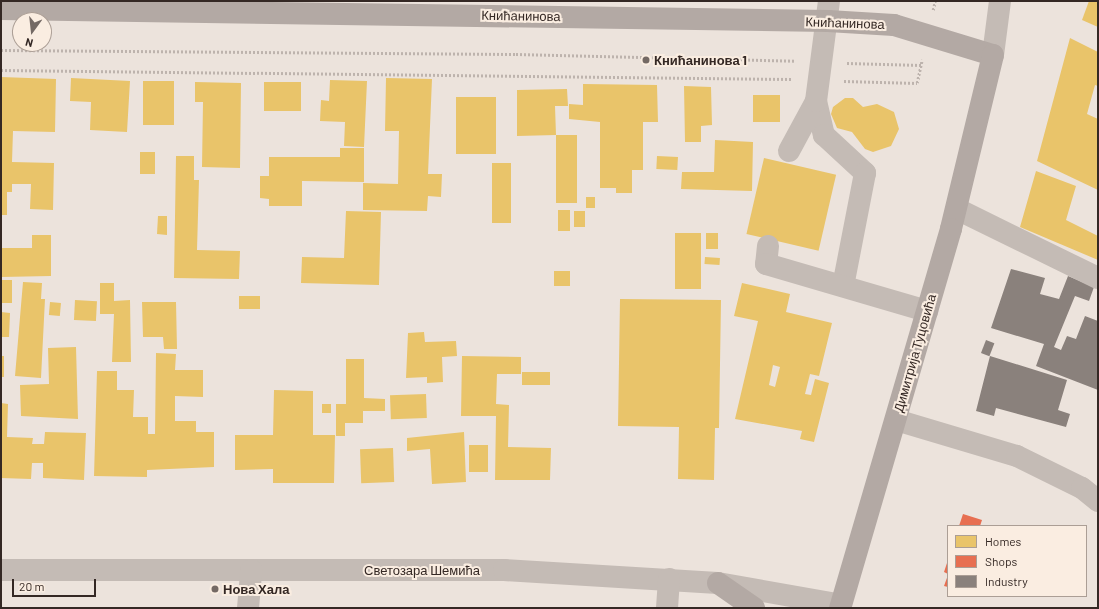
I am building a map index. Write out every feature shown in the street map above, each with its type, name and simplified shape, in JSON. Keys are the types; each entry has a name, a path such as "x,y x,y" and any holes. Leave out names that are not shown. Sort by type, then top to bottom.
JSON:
{"main road":[{"name":"Книћанинова","path":"1,9 828,11 894,25 992,55"},
{"name":"Димитрија Туцовића","path":"840,607 928,312 957,209 985,97 992,55"},
{"path":"718,583 754,608"}],"street":[{"path":"992,55 1000,1"},
{"path":"789,151 816,101 828,11"},
{"path":"816,101 824,135 865,172 843,286"},
{"path":"957,209 1098,278"},
{"path":"768,246 766,264 928,312"},
{"path":"896,420 1017,456 1082,488 1098,501"},
{"name":"Светозара Шемића","path":"1,570 504,570 718,583 840,607"},
{"path":"248,608 251,570"},
{"path":"667,608 669,579"}],"path":[{"path":"1,50 516,54 802,61"},
{"path":"1,70 820,80 917,83 921,65 841,62"}],"building: Homes":[{"path":"1089,1 1098,1 1098,27 1082,20"},
{"path":"1070,38 1098,52 1098,86 1095,85 1087,114 1098,119 1098,190 1037,161"},
{"path":"1,77 56,79 55,132 13,131 12,162 54,163 53,210 30,209 31,184 12,184 12,192 7,192 7,215 1,215"},
{"path":"71,78 130,81 127,132 90,130 91,102 70,101"},
{"path":"386,78 432,79 428,174 442,174 441,197 428,196 427,211 363,210 363,183 398,184 399,131 385,131"},
{"path":"330,80 367,81 364,147 344,146 345,122 320,121 321,100 329,101"},
{"path":"143,81 174,81 174,125 143,125"},
{"path":"195,82 241,83 240,168 202,167 203,102 195,102"},
{"path":"264,82 301,82 301,111 264,111"},
{"path":"583,84 657,85 658,122 643,122 643,170 632,170 632,193 616,193 616,188 600,188 600,122 569,119 569,104 583,105"},
{"path":"684,86 711,87 712,125 701,126 701,142 685,142"},
{"path":"567,89 568,106 555,106 556,135 517,136 517,90"},
{"path":"753,95 780,95 780,122 753,122"},
{"path":"456,97 496,97 496,154 456,154"},
{"path":"845,98 853,98 863,107 877,104 894,112 899,129 891,146 873,152 865,149 852,132 837,128 831,114 833,107"},
{"path":"556,135 577,135 577,203 556,203"},
{"path":"715,140 753,142 752,191 681,189 682,172 714,172"},
{"path":"340,148 364,148 364,182 302,181 302,206 269,206 269,199 260,198 260,176 269,176 269,157 340,157"},
{"path":"140,152 155,152 155,174 140,174"},
{"path":"176,156 194,156 194,180 199,180 197,250 240,251 239,279 174,278"},
{"path":"657,156 678,157 677,170 656,169"},
{"path":"764,158 836,175 819,251 746,234"},
{"path":"492,163 511,163 511,223 492,223"},
{"path":"1036,171 1076,186 1066,220 1098,236 1098,260 1020,227"},
{"path":"586,197 595,197 595,208 586,208"},
{"path":"558,210 570,210 570,231 558,231"},
{"path":"346,211 381,212 379,285 301,283 302,257 344,258"},
{"path":"574,211 585,211 585,227 574,227"},
{"path":"158,216 167,216 167,235 157,234"},
{"path":"675,233 701,233 701,289 675,289"},
{"path":"706,233 718,233 718,249 706,249"},
{"path":"32,235 51,235 51,276 1,277 1,248 32,248"},
{"path":"705,257 720,258 719,265 705,264"},
{"path":"554,271 570,271 570,286 554,286"},
{"path":"1,280 12,280 12,303 1,303"},
{"path":"23,282 42,283 41,299 45,299 41,378 15,376"},
{"path":"100,283 114,283 114,301 130,300 131,362 112,362 114,314 100,314"},
{"path":"742,283 790,294 786,312 832,323 819,376 810,374 805,394 811,395 815,379 829,383 814,442 800,439 802,431 735,419 758,321 734,316","holes":["773,365 780,367 775,387 769,385"]},
{"path":"239,296 260,296 260,309 239,309"},
{"path":"620,299 721,300 719,428 715,428 714,480 678,479 679,427 618,426"},
{"path":"75,300 97,301 96,321 74,320"},
{"path":"50,302 61,303 60,316 49,315"},
{"path":"142,302 176,302 177,349 164,349 163,337 143,337"},
{"path":"1,312 10,313 9,337 1,337"},
{"path":"424,332 425,342 456,341 457,356 442,357 443,382 427,383 427,377 406,378 408,333"},
{"path":"76,347 78,419 21,416 20,385 49,384 48,348"},
{"path":"156,353 176,354 175,370 203,370 203,397 175,396 175,421 196,421 196,432 214,432 214,467 147,470 147,477 94,476 97,371 117,371 117,390 134,390 133,417 148,417 148,434 155,434"},
{"path":"1,356 4,356 4,377 1,377"},
{"path":"462,356 521,357 521,374 497,374 496,404 509,405 508,447 551,448 550,480 495,480 496,416 461,416"},
{"path":"346,359 364,359 364,398 385,399 385,411 363,411 363,423 345,423 345,436 336,436 336,404 346,404"},
{"path":"522,372 550,372 550,385 522,385"},
{"path":"274,390 313,391 313,435 335,435 334,483 273,483 273,469 235,470 235,435 273,435"},
{"path":"426,394 427,418 391,419 390,395"},
{"path":"1,403 8,404 7,437 33,438 32,444 44,444 45,432 86,433 84,480 43,478 43,463 32,463 31,479 1,478"},
{"path":"322,404 331,404 331,413 322,413"},
{"path":"464,432 466,482 432,484 430,449 407,451 407,438"},
{"path":"469,445 488,445 488,472 469,472"},
{"path":"393,448 394,482 361,483 360,449"}],"building: Shops":[{"path":"963,514 982,520 980,525 959,525"},
{"path":"947,563 947,574 944,572"},
{"path":"947,578 947,587 944,586"}],"building: Industry":[{"path":"1011,269 1045,278 1040,294 1059,299 1068,276 1094,287 1089,301 1075,296 1054,347 1061,350 1067,336 1076,339 1085,316 1098,321 1098,390 1036,366 1044,344 991,328"},
{"path":"986,340 994,343 989,356 981,353"},
{"path":"990,356 1067,380 1058,410 1070,414 1066,427 996,408 994,416 976,411"}],"place":[{"name":"Книћанинова 1","path":"646,60"},
{"name":"Нова Хала","path":"215,589"}]}
